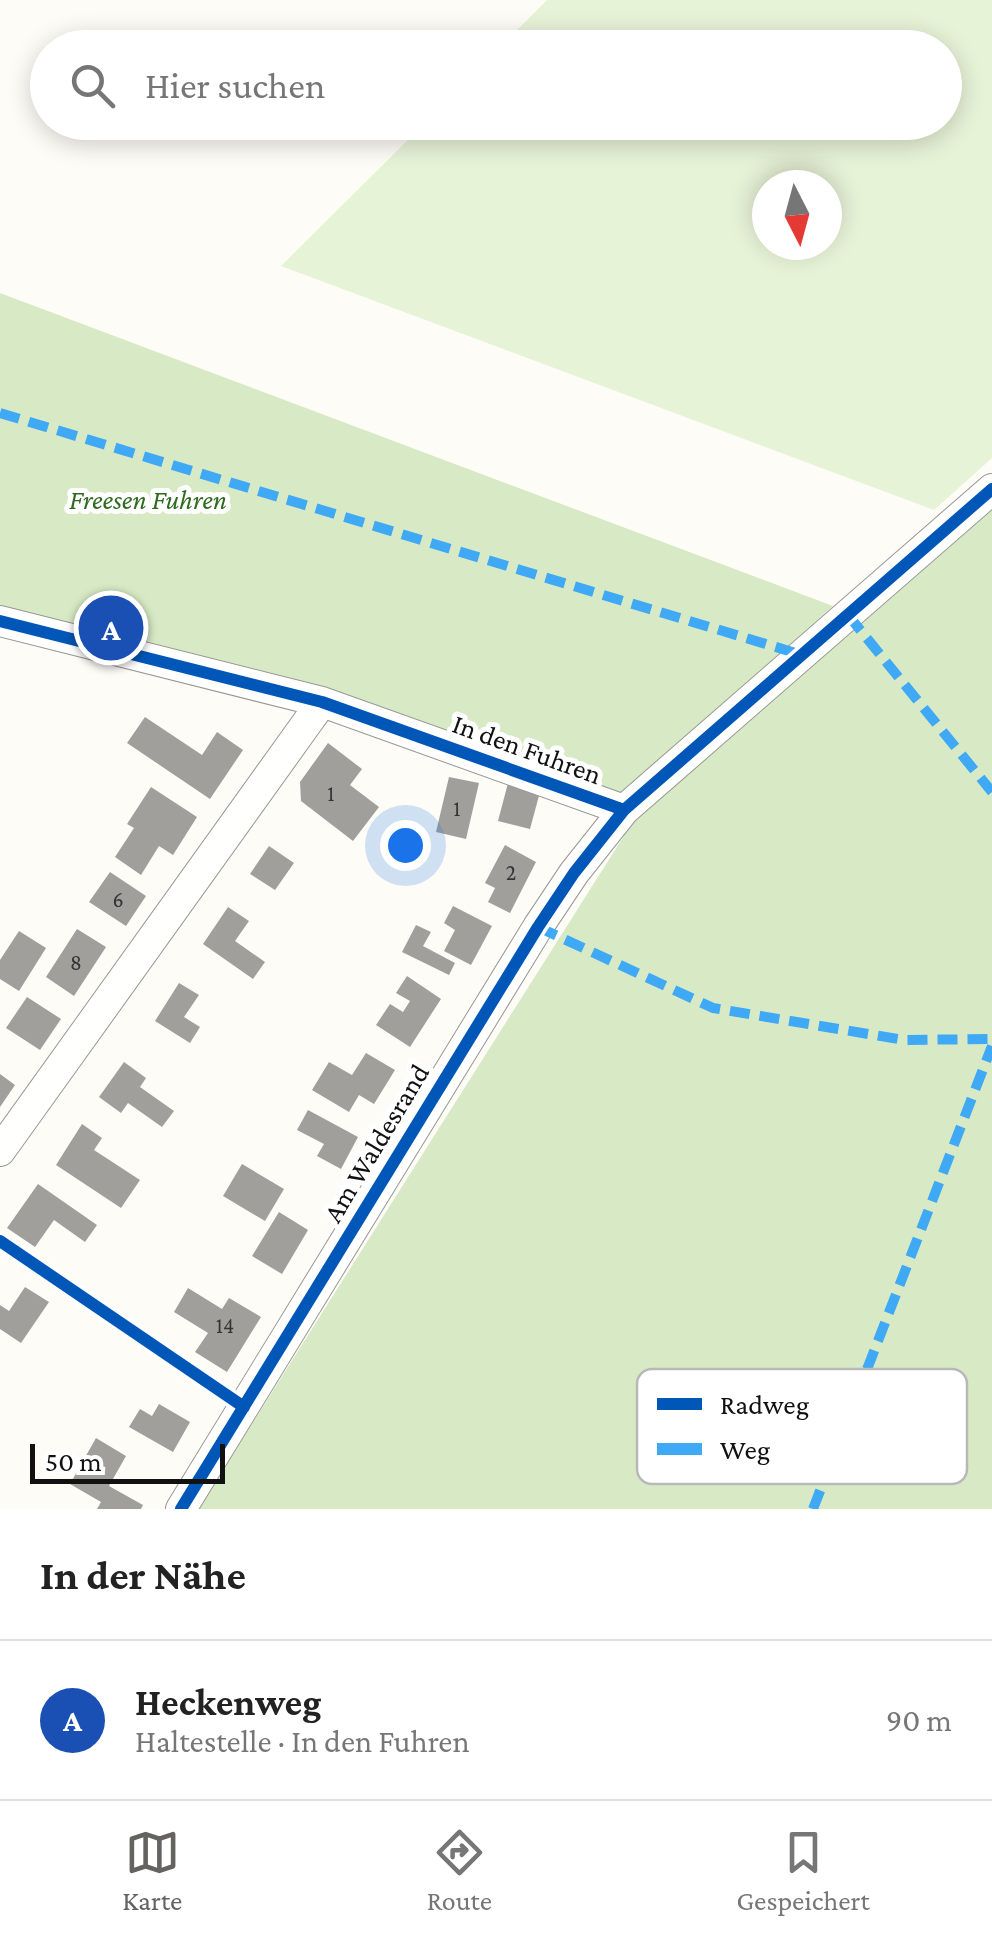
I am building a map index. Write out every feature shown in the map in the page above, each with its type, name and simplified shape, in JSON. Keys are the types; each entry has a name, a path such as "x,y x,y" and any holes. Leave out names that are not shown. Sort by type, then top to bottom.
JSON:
{"street":[{"name":"In den Fuhren","path":"0,621 322,702 624,810 992,489"},
{"path":"0,1150 322,702"},
{"name":"Am Waldesrand","path":"182,1509 538,926 624,810"}],"green space":[{"path":"547,0 992,0 992,458 934,510 281,266 408,140 962,140 962,30 517,30"},
{"name":"Freesen Fuhren","path":"0,293 833,606 618,799 0,607"},
{"path":"992,508 992,1509 198,1509 634,820"}],"building":[{"path":"145,717 202,755 217,732 243,750 210,799 127,743"},
{"path":"328,743 362,769 350,785 379,807 353,841 301,801 300,782"},
{"path":"449,777 479,783 466,839 436,832"},
{"path":"508,783 540,792 530,829 498,821"},
{"path":"151,787 197,817 173,855 159,846 141,875 115,857 134,828 127,824"},
{"path":"505,845 536,862 510,913 488,902 495,888 485,883"},
{"path":"269,846 294,863 275,890 250,874"},
{"path":"110,872 146,896 126,926 89,902"},
{"path":"453,906 492,926 471,965 444,951 455,930 444,923"},
{"path":"228,907 249,921 235,941 265,962 253,979 203,944"},
{"path":"416,925 431,932 423,946 455,963 449,975 402,952"},
{"path":"77,929 106,947 74,996 46,977"},
{"path":"19,931 46,948 19,991 0,979 0,960"},
{"path":"407,976 441,999 410,1047 376,1025 390,1004 403,1012 410,1001 396,993"},
{"path":"179,983 199,995 184,1017 200,1027 190,1043 155,1021"},
{"path":"27,997 61,1019 40,1050 6,1028"},
{"path":"366,1053 395,1070 374,1104 359,1095 349,1112 312,1090 329,1062 352,1075"},
{"path":"124,1062 146,1078 140,1087 174,1111 162,1127 128,1103 121,1113 99,1097"},
{"path":"0,1074 15,1085 0,1107"},
{"path":"308,1110 358,1137 341,1169 317,1156 324,1144 297,1130"},
{"path":"82,1124 102,1138 94,1150 140,1180 121,1208 56,1165"},
{"path":"242,1164 284,1189 265,1221 223,1196"},
{"path":"38,1184 97,1225 85,1242 54,1220 35,1247 7,1228"},
{"path":"279,1212 308,1230 282,1274 252,1256"},
{"path":"25,1287 49,1302 21,1343 0,1329 0,1305 9,1311"},
{"path":"188,1288 222,1309 229,1298 261,1317 227,1372 195,1352 208,1333 174,1312"},
{"path":"159,1404 190,1422 173,1452 129,1427 140,1409 152,1416"},
{"path":"96,1438 126,1456 109,1486 143,1505 141,1509 97,1509 101,1502 70,1484"}],"marked path":[{"path":"0,413 799,654"},
{"path":"848,615 992,792"},
{"path":"538,927 713,1008 904,1040 992,1039"},
{"path":"867,1369 992,1046"},
{"path":"813,1509 823,1484"}],"cycle path":[{"path":"181,1509 538,927 624,810 992,489"},
{"path":"0,621 322,702 624,810"},
{"path":"0,1241 244,1407"}],"place":[{"name":"Heckenweg","path":"111,628"}]}
